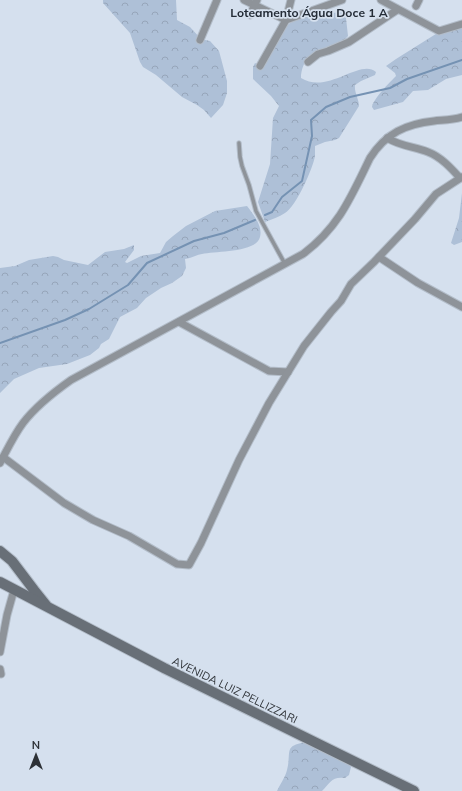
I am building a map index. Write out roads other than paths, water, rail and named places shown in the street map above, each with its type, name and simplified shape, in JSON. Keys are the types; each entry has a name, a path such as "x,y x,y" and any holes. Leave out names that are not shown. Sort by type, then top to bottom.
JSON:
{"main road":[{"name":"AVENIDA LUIZ PELLIZZARI","path":"0,551 12,561 48,606"},
{"name":"AVENIDA LUIZ PELLIZZARI","path":"0,582 164,668 414,791"}],"street":[{"path":"200,40 217,0"},
{"path":"244,0 256,3 286,20 342,0"},
{"path":"260,66 286,20 291,0"},
{"path":"381,0 397,10 439,31 462,24"},
{"path":"250,15 256,3"},
{"path":"308,62 318,54 349,42 397,10"},
{"path":"387,138 394,142 429,152 448,165 461,177 436,194 415,219 351,284 341,302 331,312 309,340 269,403 189,565 177,564 129,536 87,517 2,460 22,423 54,392 71,380 179,322 310,248 332,227 344,210 370,158 375,150 387,138 409,125 462,117"},
{"path":"379,257 418,283 462,307"},
{"path":"179,322 270,371 288,372"},
{"path":"0,652 7,614 14,590"}],"lane":[{"path":"240,143 240,158 256,212 284,264"}],"waterway":[{"path":"265,215 272,212 282,197 302,181 312,136 311,120 326,107 350,97 390,88 407,79 462,60"},
{"path":"0,343 65,320 89,309 128,285 147,263 194,241 224,233 255,220"}],"district":[{"name":"Loteamento Água Doce 1 A","path":"309,12"}]}
